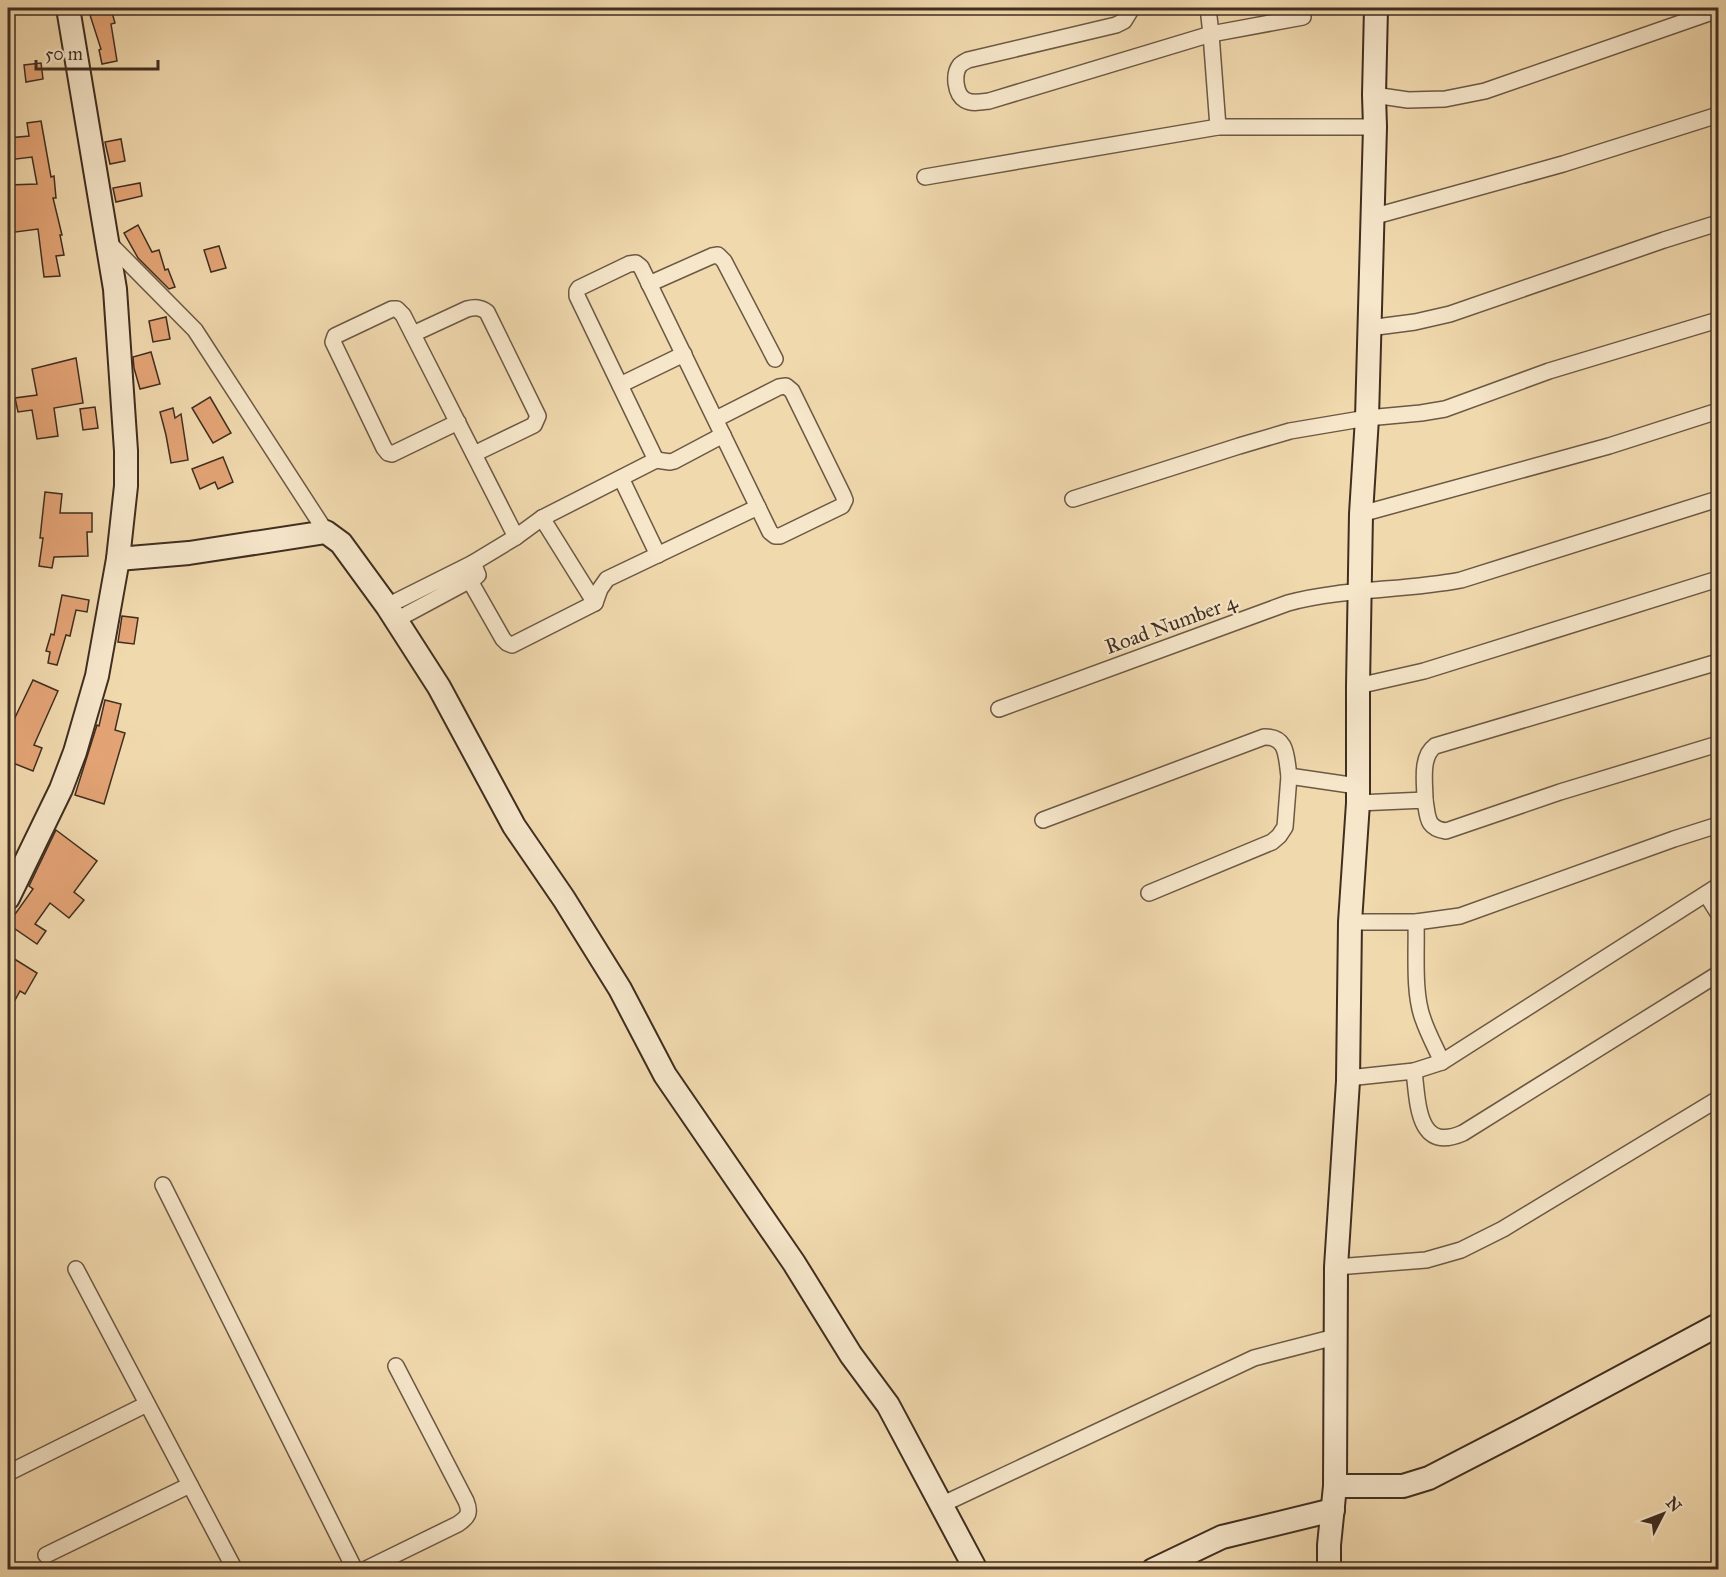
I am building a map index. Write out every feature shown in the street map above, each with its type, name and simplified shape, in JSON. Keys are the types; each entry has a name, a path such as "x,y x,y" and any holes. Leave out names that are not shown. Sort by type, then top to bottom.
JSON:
{"main road":[{"path":"8,898 75,752 97,676 118,559 126,486 126,451 115,289 68,8"},
{"path":"1329,1569 1335,1486 1336,1267 1348,1078 1350,922 1357,794 1361,514 1367,418 1376,8"},
{"path":"118,559 189,553 326,532 341,543 391,613 439,687 514,826 564,899 620,989 665,1075 794,1263 851,1355 888,1406 976,1569"},
{"path":"1335,1486 1403,1486 1429,1478 1719,1325"},
{"path":"1153,1569 1222,1537 1332,1510"}],"street":[{"path":"1132,8 1124,21 1116,25 968,60 957,70 956,84 959,94 966,100 989,101 1211,34 1303,17"},
{"path":"1208,8 1218,127"},
{"path":"1374,95 1408,100 1445,99 1485,91 1719,10"},
{"path":"1372,217 1563,164 1719,115"},
{"path":"925,177 1218,127 1375,126"},
{"path":"1369,328 1415,322 1450,314 1719,223"},
{"path":"107,241 195,330 326,532"},
{"path":"649,284 718,255 724,261 776,359"},
{"path":"656,460 577,296 579,288 629,264 636,263 641,267 758,507 775,536 780,536 842,506 845,500 792,391 786,386 779,387 716,419"},
{"path":"413,334 467,309 482,308 487,312 538,416 534,425 474,454"},
{"path":"458,422 392,454 388,453 333,342 335,336 392,309 397,309 403,315 458,422 516,537"},
{"path":"1073,499 1290,431 1367,418 1444,409 1549,372 1719,320"},
{"path":"620,385 684,354"},
{"path":"1361,514 1609,446 1719,411"},
{"path":"391,613 516,537 542,518 656,460 674,461 723,435"},
{"path":"621,478 658,555"},
{"name":"Road Number 4","path":"999,709 1288,603 1310,597 1432,585 1461,579 1719,500"},
{"path":"470,580 503,639 512,645 595,603 600,589 608,579 758,507"},
{"path":"542,518 595,603"},
{"path":"391,613 470,580 478,575 473,563"},
{"path":"1358,686 1424,671 1719,579"},
{"path":"1719,662 1435,746 1429,750 1425,760 1425,800 1429,819 1432,826 1446,831 1560,792 1719,744"},
{"path":"1043,819 1264,737 1273,737 1280,741 1289,776 1285,827 1280,836 1272,842 1149,893"},
{"path":"1289,776 1357,794 1425,800"},
{"path":"1350,922 1416,922 1460,916 1719,825"},
{"path":"1348,1078 1414,1071 1442,1062 1712,890 1719,913"},
{"path":"1416,922 1420,1007 1442,1062"},
{"path":"1414,1071 1420,1117 1426,1130 1438,1138 1452,1138 1464,1133 1719,974"},
{"path":"1336,1267 1426,1260 1461,1250 1503,1229 1719,1099"},
{"path":"163,1185 355,1569"},
{"path":"76,1269 190,1485 228,1568"},
{"path":"942,1505 1254,1358 1335,1338"},
{"path":"364,1569 458,1524 468,1517 469,1513 466,1502 396,1366"},
{"path":"8,1473 147,1404"},
{"path":"46,1555 190,1485"}],"building":[{"path":"111,9 115,23 111,24 117,61 102,64 99,50 101,49 90,15"},
{"path":"41,63 43,79 26,82 24,65"},
{"path":"41,121 51,177 54,176 56,198 53,198 62,235 60,235 64,255 56,256 60,276 44,277 38,229 8,233 8,185 37,184 32,157 8,160 8,138 29,136 27,123"},
{"path":"121,139 125,161 110,164 105,142"},
{"path":"140,183 142,196 116,202 113,188"},
{"path":"138,225 152,252 159,250 165,270 168,269 175,287 169,289 138,258 124,233"},
{"path":"219,246 226,268 211,272 204,250"},
{"path":"166,317 170,339 153,342 149,321"},
{"path":"151,352 160,384 140,389 133,357"},
{"path":"76,358 83,403 54,408 58,436 37,439 32,410 18,412 15,398 37,395 32,369"},
{"path":"210,397 231,433 213,443 192,408"},
{"path":"95,407 98,428 83,430 80,409"},
{"path":"173,408 175,418 181,414 188,460 171,463 160,412"},
{"path":"223,457 233,482 218,489 215,482 200,489 192,469"},
{"path":"45,492 62,494 60,513 92,513 92,532 87,532 88,556 54,557 52,568 39,566"},
{"path":"62,595 89,600 87,612 76,610 70,636 66,635 57,665 48,663 50,652 46,651 51,634 54,635"},
{"path":"122,616 138,618 134,644 118,642"},
{"path":"33,680 58,691 34,745 42,748 33,771 8,761 8,742 13,730 10,728"},
{"path":"105,700 121,704 115,730 125,733 104,804 75,795 97,725 99,726"},
{"path":"56,830 97,861 74,892 84,900 69,918 50,903 35,924 46,931 37,944 8,924 33,889 29,886"},
{"path":"8,955 37,973 25,994 20,991 8,1013"}]}
